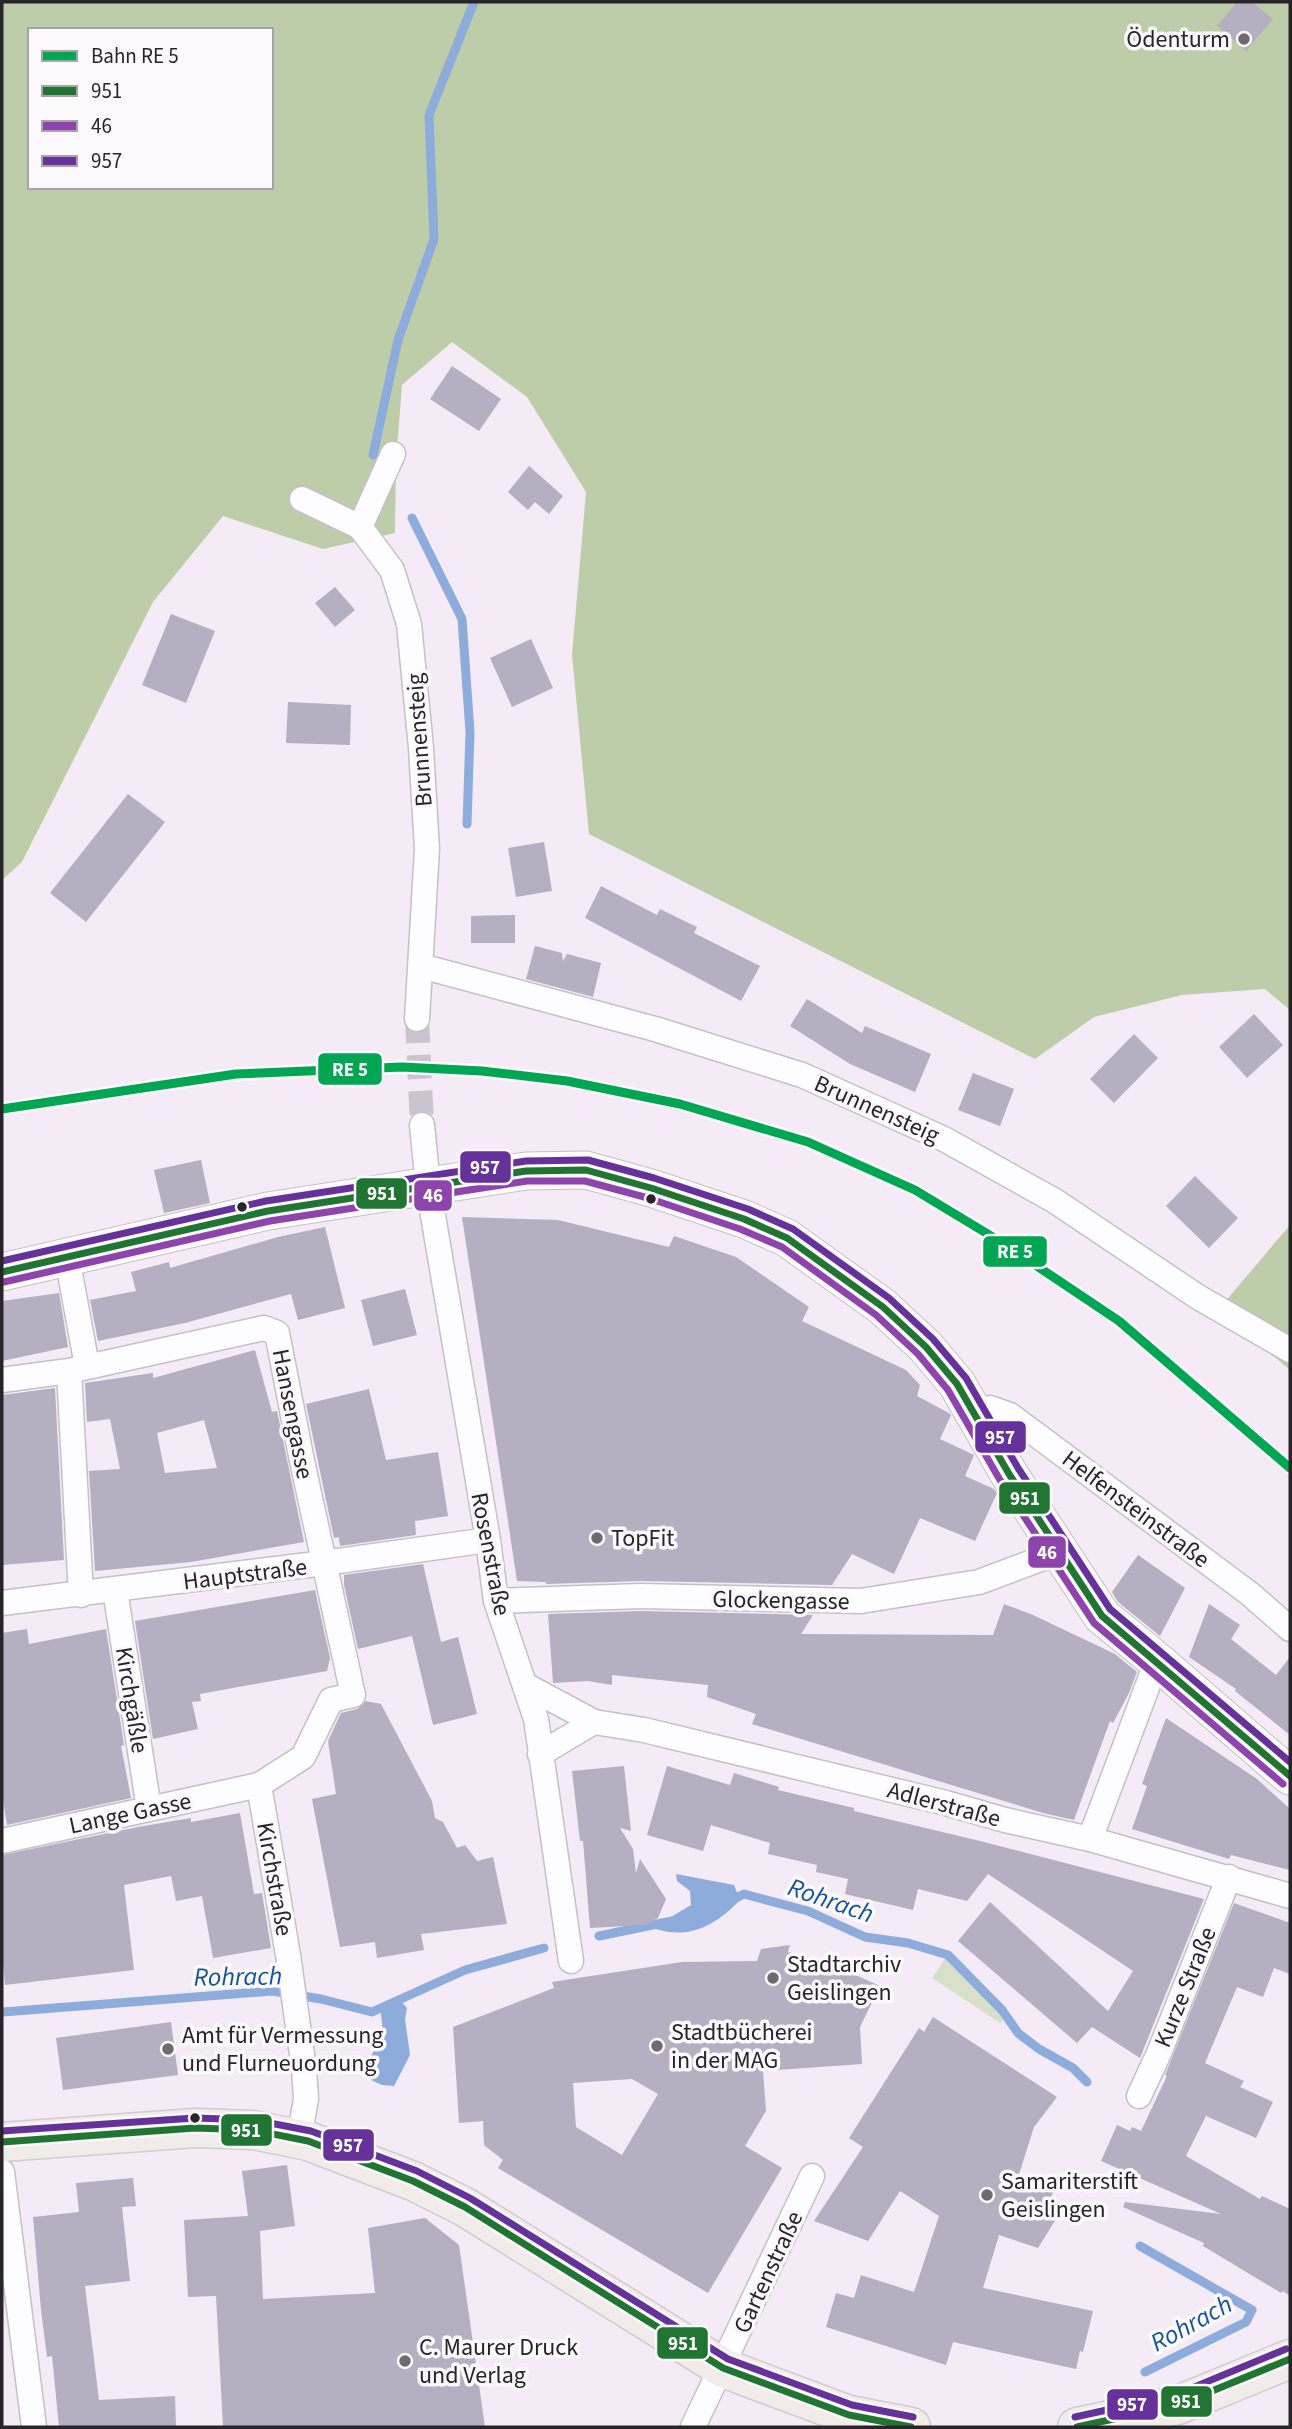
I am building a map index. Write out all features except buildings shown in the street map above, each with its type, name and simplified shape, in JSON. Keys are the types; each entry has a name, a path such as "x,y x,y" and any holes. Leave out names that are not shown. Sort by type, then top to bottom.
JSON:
{"main road":[{"path":"2,2142 195,2128 253,2130 299,2139 413,2181 466,2207 723,2368 849,2415 911,2427"},
{"path":"1077,2427 1178,2405 1290,2359"}],"street":[{"path":"360,527 393,454"},
{"name":"Brunnensteig","path":"302,499 360,527 392,570 409,624 421,747 427,849 417,1019"},
{"name":"Brunnensteig","path":"421,966 655,1029 814,1080 944,1139 1055,1201 1198,1297 1290,1350"},
{"path":"422,1125 428,1186"},
{"path":"2,1272 268,1211 526,1171 586,1170 744,1219 787,1238 883,1307 926,1347 957,1384 1009,1474 1102,1616 1290,1776"},
{"name":"Rosenstraße","path":"428,1186 488,1539 496,1601 536,1719 571,1961"},
{"path":"67,1257 78,1369 81,1595"},
{"name":"Hansengasse","path":"2,1380 78,1369 264,1328 277,1333 353,1695 331,1700 303,1757 259,1785"},
{"name":"Helfensteinstraße","path":"973,1411 990,1408 1010,1415 1250,1594 1290,1629"},
{"name":"Hauptstraße","path":"2,1603 81,1595 488,1539"},
{"name":"Glockengasse","path":"496,1601 641,1597 861,1601 979,1582 1059,1552"},
{"name":"Kirchgäßle","path":"115,1590 149,1809"},
{"path":"1090,1839 1157,1661"},
{"name":"Adlerstraße","path":"525,1685 594,1722 644,1730 946,1803 1005,1820 1090,1839 1290,1896"},
{"path":"540,1754 594,1722"},
{"name":"Lange Gasse","path":"2,1842 259,1785"},
{"name":"Kirchstraße","path":"259,1785 295,2004 306,2099 299,2139"},
{"name":"Kurze Straße","path":"1139,2096 1159,2053 1229,1877"},
{"path":"2,2172 34,2427"},
{"name":"Gartenstraße","path":"693,2427 813,2176"}],"green space":[{"path":"2,2 1290,2 1290,1010 1265,989 1182,995 1094,1017 1035,1059 589,834 572,655 586,492 527,397 452,342 402,385 396,461 395,533 323,549 223,516 153,602 22,862 2,880"},
{"path":"1290,1225 1290,1370 1218,1310"},
{"path":"945,1958 1006,2017 1000,2023 932,1978"}],"water":[{"path":"676,1874 734,1885 740,1900 713,1923 702,1928 681,1932 656,1929 691,1905 690,1891 677,1881"},
{"path":"398,1998 407,2008 405,2019 410,2055 394,2086 382,2085 371,2080 369,2066 382,2033 380,2007"}],"waterway":[{"path":"373,455 398,340 434,239 429,115 474,2"},
{"path":"412,518 462,619 470,732 467,824"},
{"name":"Rohrach","path":"728,1902 744,1894 808,1911 865,1937 908,1943 948,1955 1002,2010 1018,2033 1039,2049 1073,2068 1087,2082"},
{"name":"Rohrach","path":"599,1936 672,1921"},
{"name":"Rohrach","path":"3,2012 272,1991 321,1999 372,2012 465,1970 544,1948"},
{"name":"Rohrach","path":"1140,2246 1252,2310 1246,2322 1145,2372"}],"tunnel":[{"path":"417,1019 422,1125"}],"transit line":[{"path":"2,1109 236,1074 402,1067 482,1071 567,1081 680,1104 808,1142 915,1190 1001,1242 1119,1321 1290,1468"},
{"name":"957","path":"2,1261 266,1201 526,1161 588,1160 654,1178 748,1209 793,1229 889,1298 933,1339 966,1378 1018,1468 1110,1609 1290,1762"},
{"name":"951","path":"2,1272 268,1211 526,1171 586,1170 744,1219 787,1238 883,1307 926,1347 957,1384 1009,1474 1102,1616 1290,1776"},
{"name":"46","path":"4,1282 270,1221 527,1181 585,1181 648,1198 740,1229 782,1247 876,1315 918,1354 948,1390 1000,1480 1094,1623 1283,1784"},
{"name":"957","path":"2,2131 195,2118 254,2120 311,2131 417,2171 470,2198 728,2359 852,2405 913,2417"},
{"name":"951","path":"2,2142 195,2128 253,2130 308,2141 413,2181 465,2207 723,2368 849,2415 911,2427"},
{"name":"957","path":"1075,2417 1175,2395 1286,2349"},
{"name":"951","path":"1077,2427 1178,2405 1290,2359"}],"place":[{"name":"Ödenturm","path":"1244,39"},
{"name":"TopFit","path":"597,1538"},
{"name":"Stadtarchiv Geislingen","path":"773,1978"},
{"name":"Stadtbücherei in der MAG","path":"657,2046"},
{"name":"Amt für Vermessung und Flurneuordung","path":"168,2049"},
{"name":"Samariterstift Geislingen","path":"987,2195"},
{"name":"C. Maurer Druck und Verlag","path":"405,2361"}]}
